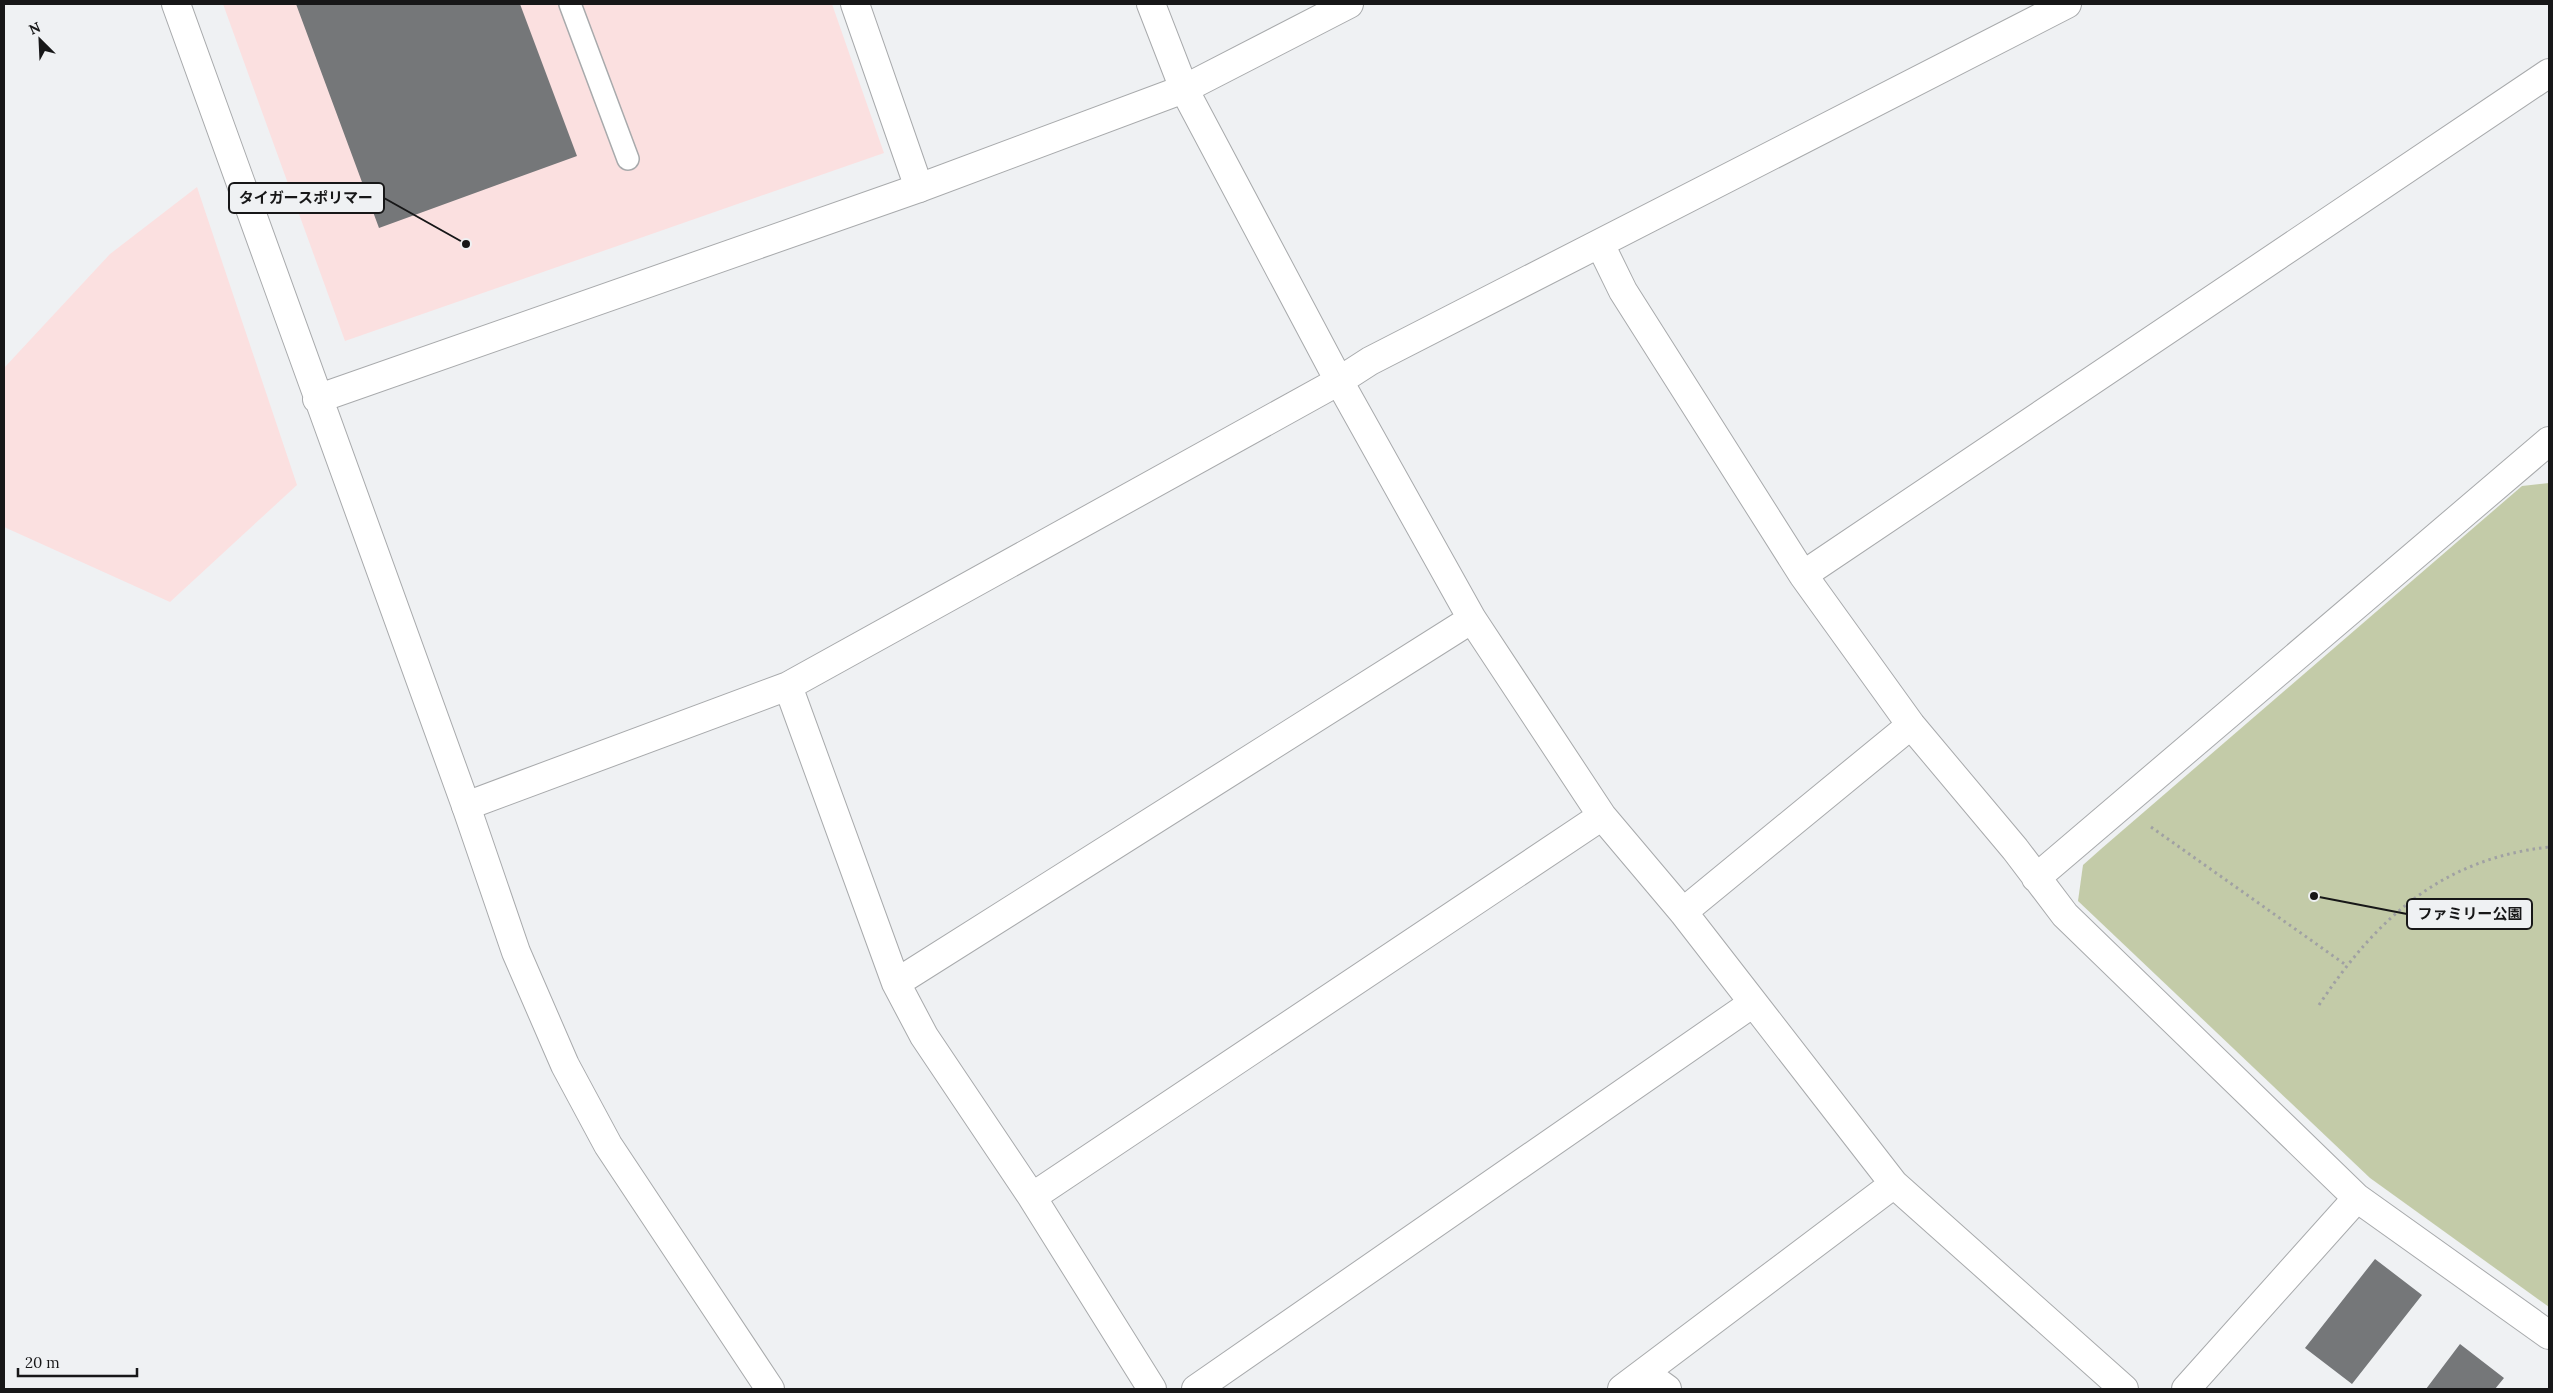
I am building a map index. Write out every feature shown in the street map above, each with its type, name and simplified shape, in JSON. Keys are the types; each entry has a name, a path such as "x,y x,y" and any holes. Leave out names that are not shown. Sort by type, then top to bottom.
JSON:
{"street":[{"path":"176,4 317,399 466,806 516,952 565,1065 608,1145 764,1387"},
{"path":"855,4 920,188"},
{"path":"1151,4 1184,89 1339,380 1472,619 1602,816 1682,912 1894,1184 2124,1389"},
{"path":"317,399 920,188 1184,89 1349,4"},
{"path":"466,806 788,686 1370,361 2067,4"},
{"path":"1803,575 2549,73"},
{"path":"1600,244 1623,291 1803,575 1911,725 2015,849 2065,915 2357,1198 2549,1336"},
{"path":"2036,878 2548,445"},
{"path":"896,983 1472,619"},
{"path":"788,686 896,983 924,1036 1032,1197 1152,1389"},
{"path":"1682,912 1911,725"},
{"path":"1032,1197 1602,816"},
{"path":"1196,1389 1753,1003"},
{"path":"1622,1389 1894,1184"},
{"path":"2186,1389 2357,1198"},
{"path":"1645,1372 1667,1389"}],"lane":[{"path":"570,4 628,159"}],"path":[{"path":"2146,823 2346,965"},
{"path":"2319,1005 2346,965 2401,908 2440,880 2487,860 2527,849 2549,847"}],"shaded area":[{"path":"223,4 832,4 884,153 345,341"},
{"path":"197,187 297,485 170,602 4,527 4,368 110,254"}],"green space":[{"path":"2549,483 2549,1307 2370,1178 2078,901 2083,865 2101,849 2522,486"}],"building":[{"path":"296,4 520,4 577,156 379,228"},
{"path":"2375,1259 2422,1295 2352,1384 2305,1348"},
{"path":"2460,1344 2504,1378 2495,1389 2426,1389"}],"place":[{"name":"タイガースポリマー","path":"466,244"},
{"name":"ファミリー公園","path":"2314,896"}]}
